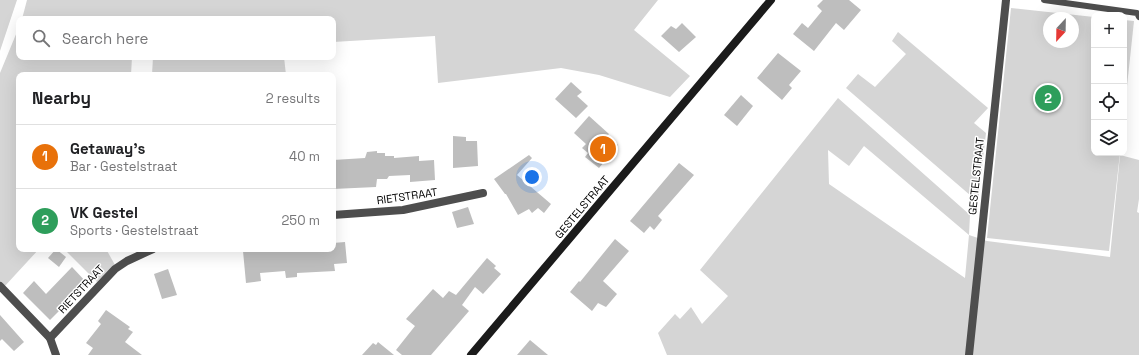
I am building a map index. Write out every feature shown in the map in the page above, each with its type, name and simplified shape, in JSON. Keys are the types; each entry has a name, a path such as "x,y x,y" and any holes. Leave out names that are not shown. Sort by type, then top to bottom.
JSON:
{"main road":[{"name":"GESTELSTRAAT","path":"471,355 771,0"}],"street":[{"name":"GESTELSTRAAT","path":"969,355 1006,0"},
{"name":"RIETSTRAAT","path":"336,215 404,210 483,193"},
{"name":"RIETSTRAAT","path":"50,338 115,269 127,261 146,252"},
{"path":"0,286 50,338 56,355"}],"lane":[{"path":"1044,0 1137,13 1139,17"}],"shaded area":[{"path":"0,0 17,0 0,51"},
{"path":"27,0 658,0 634,30 690,76 670,97 599,75 561,68 438,83 435,36 336,42 336,16 23,16"},
{"path":"1011,8 1048,12 1043,12 1043,48 1079,48 1079,15 1091,17 1091,156 1120,156 1109,251 987,238"},
{"path":"1127,20 1134,21 1127,86"},
{"path":"898,32 988,108 974,123 986,133 978,202 846,88 858,74 875,87 906,54 892,41"},
{"path":"16,34 16,60 132,60 131,72 16,72 16,252 36,252 4,287 0,282 0,73"},
{"path":"153,60 284,60 286,72 152,72"},
{"path":"838,98 970,215 969,235 987,241 1110,257 1120,156 1139,160 1139,199 1137,212 1139,213 1139,355 667,355 658,333 675,314 680,319 691,307 702,324 728,296 700,270","holes":["864,146 969,235 965,278 829,184 828,150 849,166"]},
{"path":"67,252 108,252 115,265 97,282"}],"building":[{"path":"823,0 849,0 861,10 844,30 836,23 814,51 793,34 802,23 808,28 822,11 817,6"},
{"path":"682,23 696,37 679,52 661,36 671,26 676,29"},
{"path":"778,53 801,71 789,85 792,88 782,100 757,78"},
{"path":"571,82 582,92 577,96 588,106 576,118 555,99"},
{"path":"741,95 753,106 737,126 724,115"},
{"path":"589,116 609,134 608,135 618,145 599,168 585,157 588,153 582,148 586,144 574,133"},
{"path":"453,136 466,137 466,141 477,141 478,166 453,168"},
{"path":"377,151 377,153 385,153 385,156 394,156 394,158 419,156 419,161 434,160 435,180 410,182 410,175 389,176 387,179 377,179 376,187 336,189 336,160 365,158 367,152"},
{"path":"529,155 532,158 517,175 551,204 544,213 538,208 532,213 529,209 518,215 506,194 494,179"},
{"path":"679,163 694,175 658,216 662,220 654,230 650,226 644,233 630,221"},
{"path":"468,207 474,224 457,228 452,212"},
{"path":"615,239 629,251 603,281 617,294 606,307 598,303 592,311 570,292"},
{"path":"345,242 347,263 334,264 335,271 297,273 297,277 286,278 285,271 260,273 261,281 246,283 243,252 336,252 336,243"},
{"path":"53,252 60,252 66,257 59,267 48,258"},
{"path":"487,258 496,266 494,268 501,274 483,294 475,287 462,305 469,311 431,355 402,355 396,350 415,326 406,319 433,289 443,298 449,291 456,295"},
{"path":"72,267 87,283 50,320 23,293 34,281 46,294"},
{"path":"168,269 177,295 162,299 154,274"},
{"path":"106,310 130,327 128,329 133,332 125,342 142,355 88,355 93,348 86,343 101,324 98,321"},
{"path":"0,315 24,342 14,351 2,339 0,341"},
{"path":"530,340 548,355 517,355"},
{"path":"378,342 394,355 362,355 373,343 376,345"}],"place":[{"name":"VK Gestel","path":"1048,98"},
{"name":"Getaway's","path":"603,149"}]}
